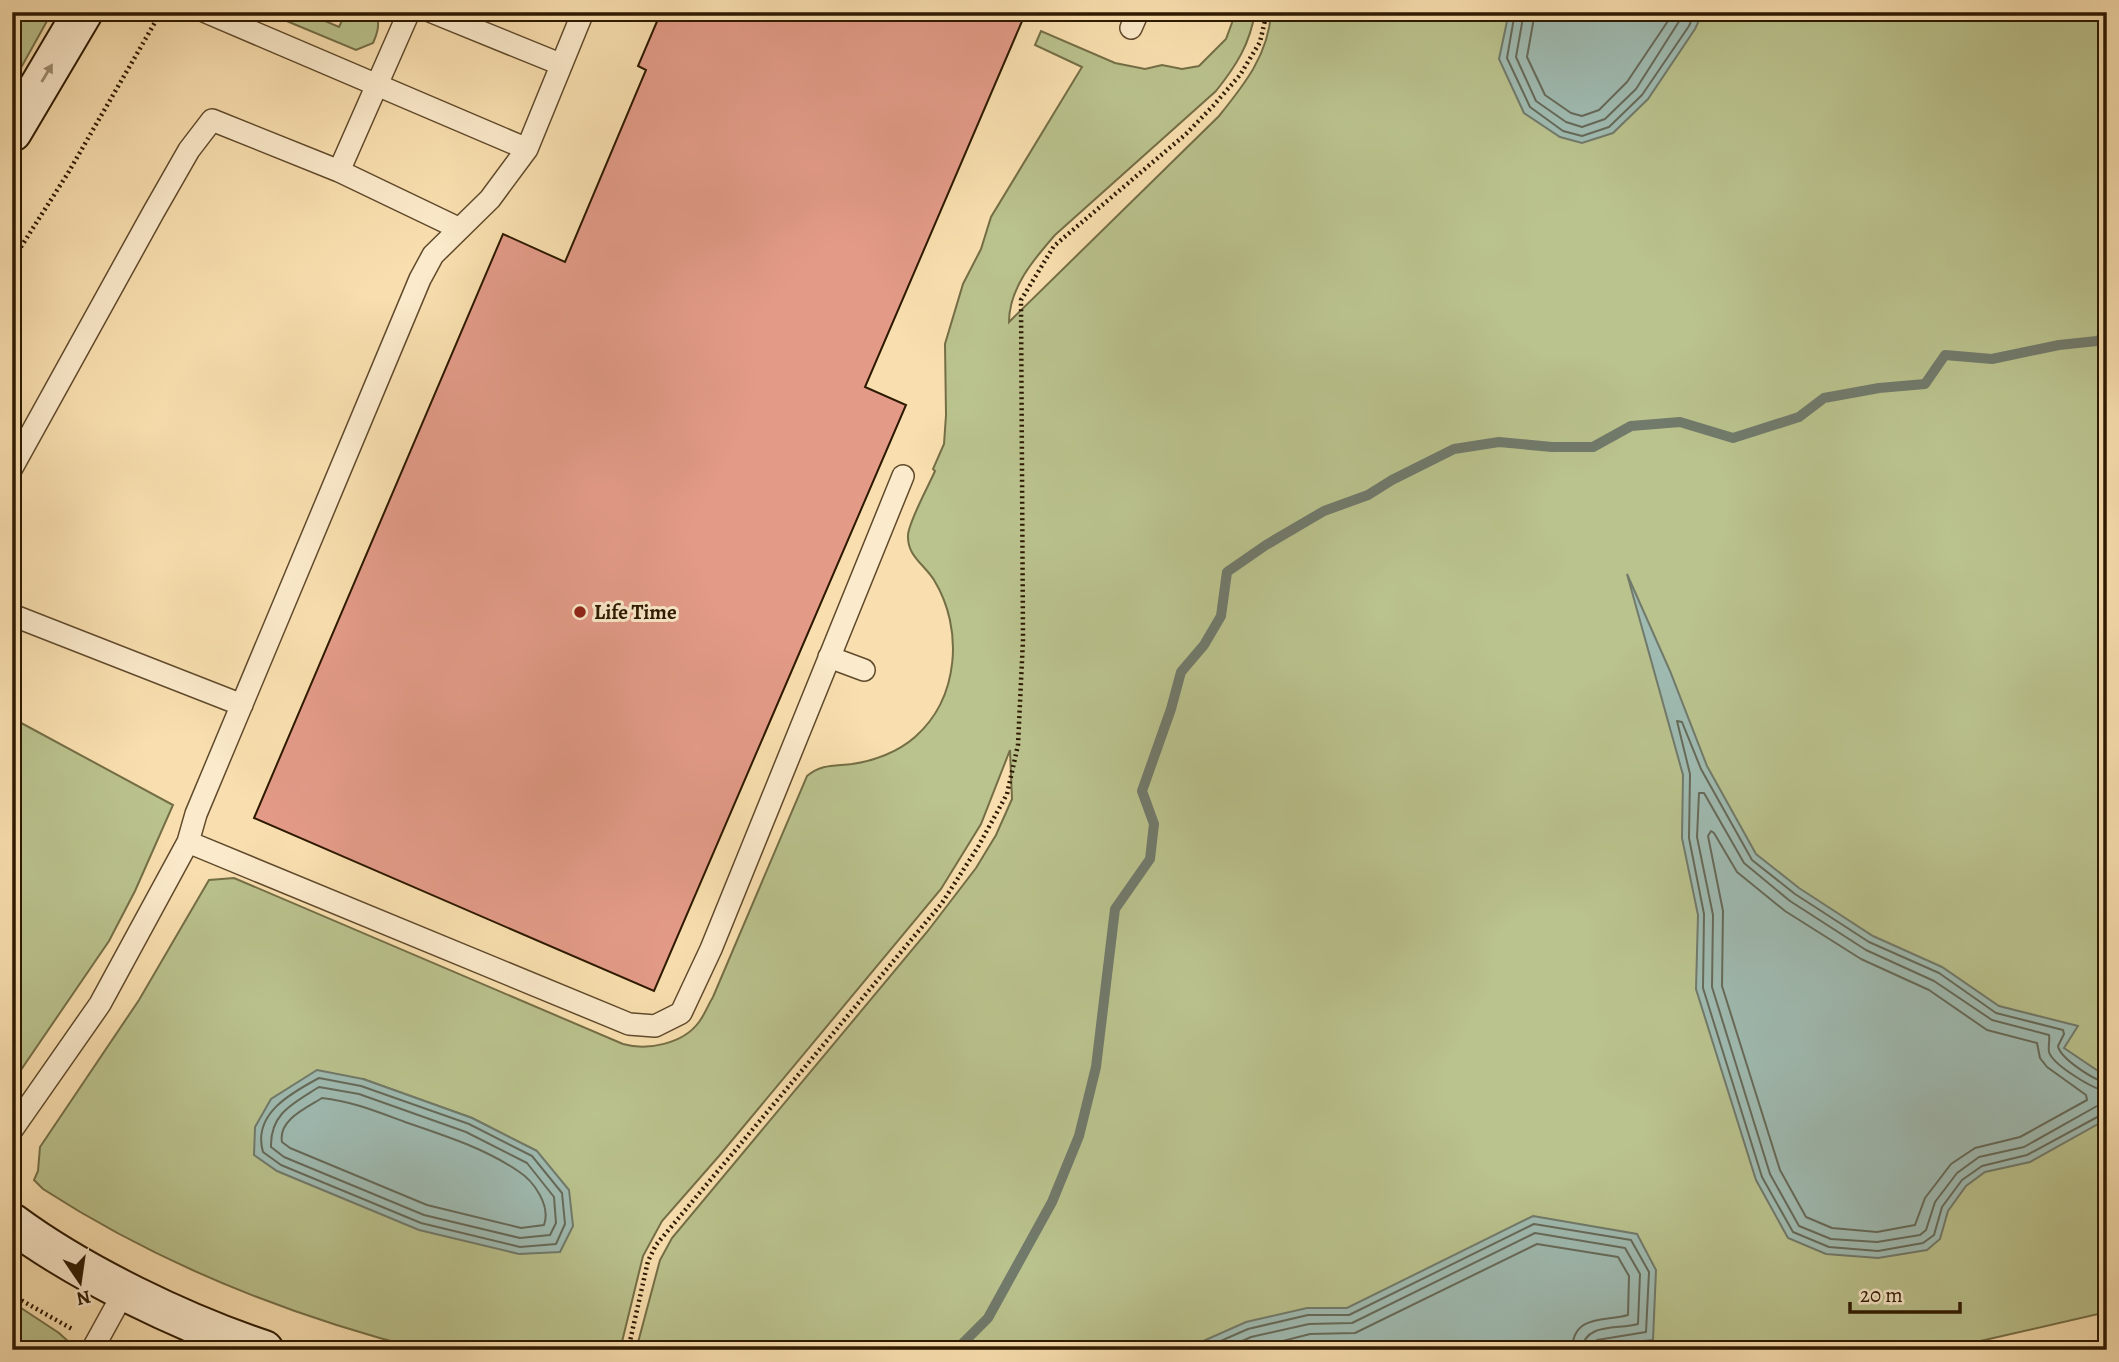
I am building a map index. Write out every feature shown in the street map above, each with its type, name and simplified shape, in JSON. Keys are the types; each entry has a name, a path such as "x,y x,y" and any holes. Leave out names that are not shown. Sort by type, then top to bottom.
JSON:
{"street":[{"path":"12,132 83,12"},
{"path":"12,1223 125,1290 181,1317 264,1350"}],"lane":[{"path":"206,12 527,149"},
{"path":"339,171 409,12"},
{"path":"432,12 560,64"},
{"path":"12,1130 100,1004 188,842 196,814 420,279 433,255 490,199 527,149 583,12"},
{"path":"12,468 153,212 189,150 212,120 339,171 458,229"},
{"path":"188,842 629,1024 656,1026 681,1013 710,949 903,476"},
{"path":"12,615 242,705"},
{"path":"829,657 863,670"},
{"path":"95,1347 125,1290"}],"path":[{"path":"12,261 68,173 161,12"},
{"path":"628,1350 648,1261 656,1245 942,903 978,847 1007,794 1018,745 1023,640 1021,300 1054,246 1186,134 1240,75 1260,42 1267,12"},
{"path":"12,1295 95,1347"}],"green space":[{"path":"23,12 52,12 12,84 12,30"},
{"path":"265,12 304,12 339,27 346,12 376,12 378,28 373,43 356,50"},
{"path":"1236,12 1255,12 1250,34 1241,54 1216,91 1055,235 1039,254 1013,297 1009,322 1219,116 1254,68 1266,42 1271,12 2107,12 2107,1312 1941,1350 636,1350 660,1260 672,1238 927,932 976,868 996,835 1012,799 1010,750 981,824 941,889 662,1221 643,1256 620,1350 424,1350 374,1336 275,1304 179,1264 87,1216 43,1189 34,1180 38,1171 40,1147 139,1000 209,880 234,878 623,1044 643,1047 664,1044 692,1030 713,997 807,776 823,767 869,761 901,747 930,721 941,703 948,683 953,641 950,620 944,599 934,580 910,549 908,535 944,444 945,344 963,284 981,249 991,217 1082,67 1035,45 1041,31 1115,63 1145,69 1162,65 1182,69 1199,66 1226,39","holes":["363,1079 472,1118 537,1151"]},
{"path":"12,718 173,805 135,891 109,941 12,1083"},
{"path":"12,1302 69,1342 61,1350 12,1350"}],"water":[{"path":"1509,12 1703,12 1695,29 1648,99 1613,133 1582,143 1560,137 1524,113 1499,59"},
{"path":"1627,574 1670,671 1707,766 1756,854 1799,888 1873,936 1942,967 1999,1006 2078,1026 2064,1048 2107,1077 2107,1119 2030,1162 1985,1172 1966,1186 1948,1211 1940,1239 1927,1250 1878,1258 1826,1254 1788,1238 1756,1180 1696,989 1698,915 1682,838 1683,775"},
{"path":"317,1070 363,1079 472,1118 537,1151 569,1190 573,1226 560,1252 519,1254 419,1230 277,1171 254,1155 255,1127 271,1099"},
{"path":"1533,1216 1637,1234 1656,1270 1653,1340 1610,1344 1584,1350 1183,1350 1246,1322 1307,1308 1347,1308"}],"building":[{"name":"Life Time","path":"661,12 1026,12 865,387 906,405 654,991 254,818 503,234 565,262 646,70 638,66"}],"waterway":[{"path":"956,1350 988,1318 1052,1202 1079,1136 1096,1067 1115,909 1150,859 1154,824 1142,791 1181,672 1204,645 1221,616 1227,572 1324,511 1368,495 1454,449 1499,442 1552,447 1593,447 1631,426 1680,422 1733,438 1799,417 1824,398 1879,388 1925,384 1945,355 1992,359 2059,345 2097,341 2107,336"}],"place":[{"name":"Life Time","path":"580,612"}]}
